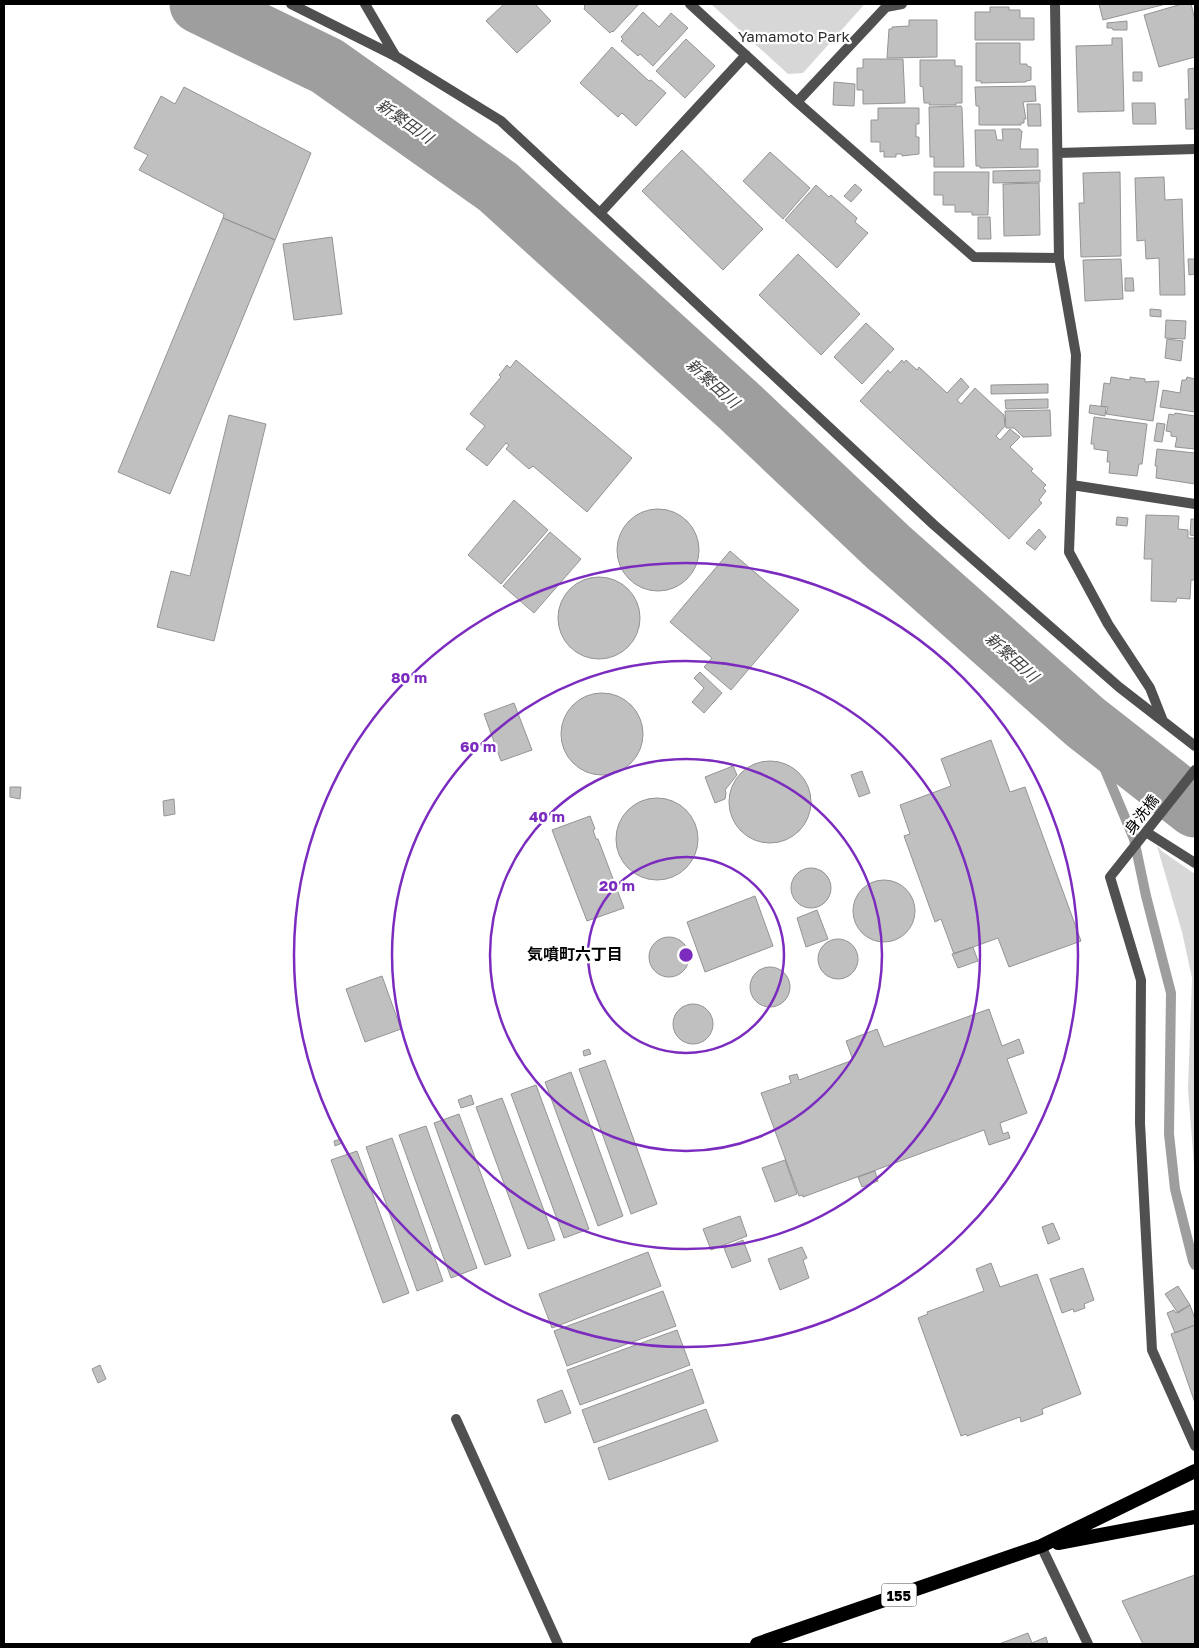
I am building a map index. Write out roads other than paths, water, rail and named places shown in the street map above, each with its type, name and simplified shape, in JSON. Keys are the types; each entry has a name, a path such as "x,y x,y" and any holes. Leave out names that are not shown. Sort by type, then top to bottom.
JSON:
{"highway":[{"name":"155","path":"757,1644 1042,1546 1195,1471"},
{"name":"155","path":"1042,1546 1195,1517"}],"street":[{"path":"291,4 397,58 502,121 933,524 1119,687 1195,746"},
{"path":"364,4 397,58"},
{"path":"690,4 797,102 974,258 1059,258"},
{"path":"797,102 885,5 902,4"},
{"path":"1055,4 1059,258 1076,355 1070,552 1108,624 1150,688 1164,722"},
{"path":"600,213 746,55"},
{"path":"1058,153 1195,149"},
{"path":"1072,485 1195,504"},
{"name":"身洗橋","path":"1195,770 1110,877 1141,980 1140,1123 1152,1350 1195,1446"},
{"path":"1146,832 1195,863"},
{"path":"456,1419 558,1644"},
{"path":"1042,1546 1088,1644"}],"waterway":[{"name":"新繁田川","path":"199,4 327,66 498,187 740,407 888,547 1085,722 1195,808"},
{"path":"1085,722 1134,839 1146,896 1171,993 1169,1134 1175,1189 1195,1265"}],"district":[{"name":"気噴町六丁目","path":"575,954"}],"park label":[{"name":"Yamamoto Park","path":"794,36"}]}
